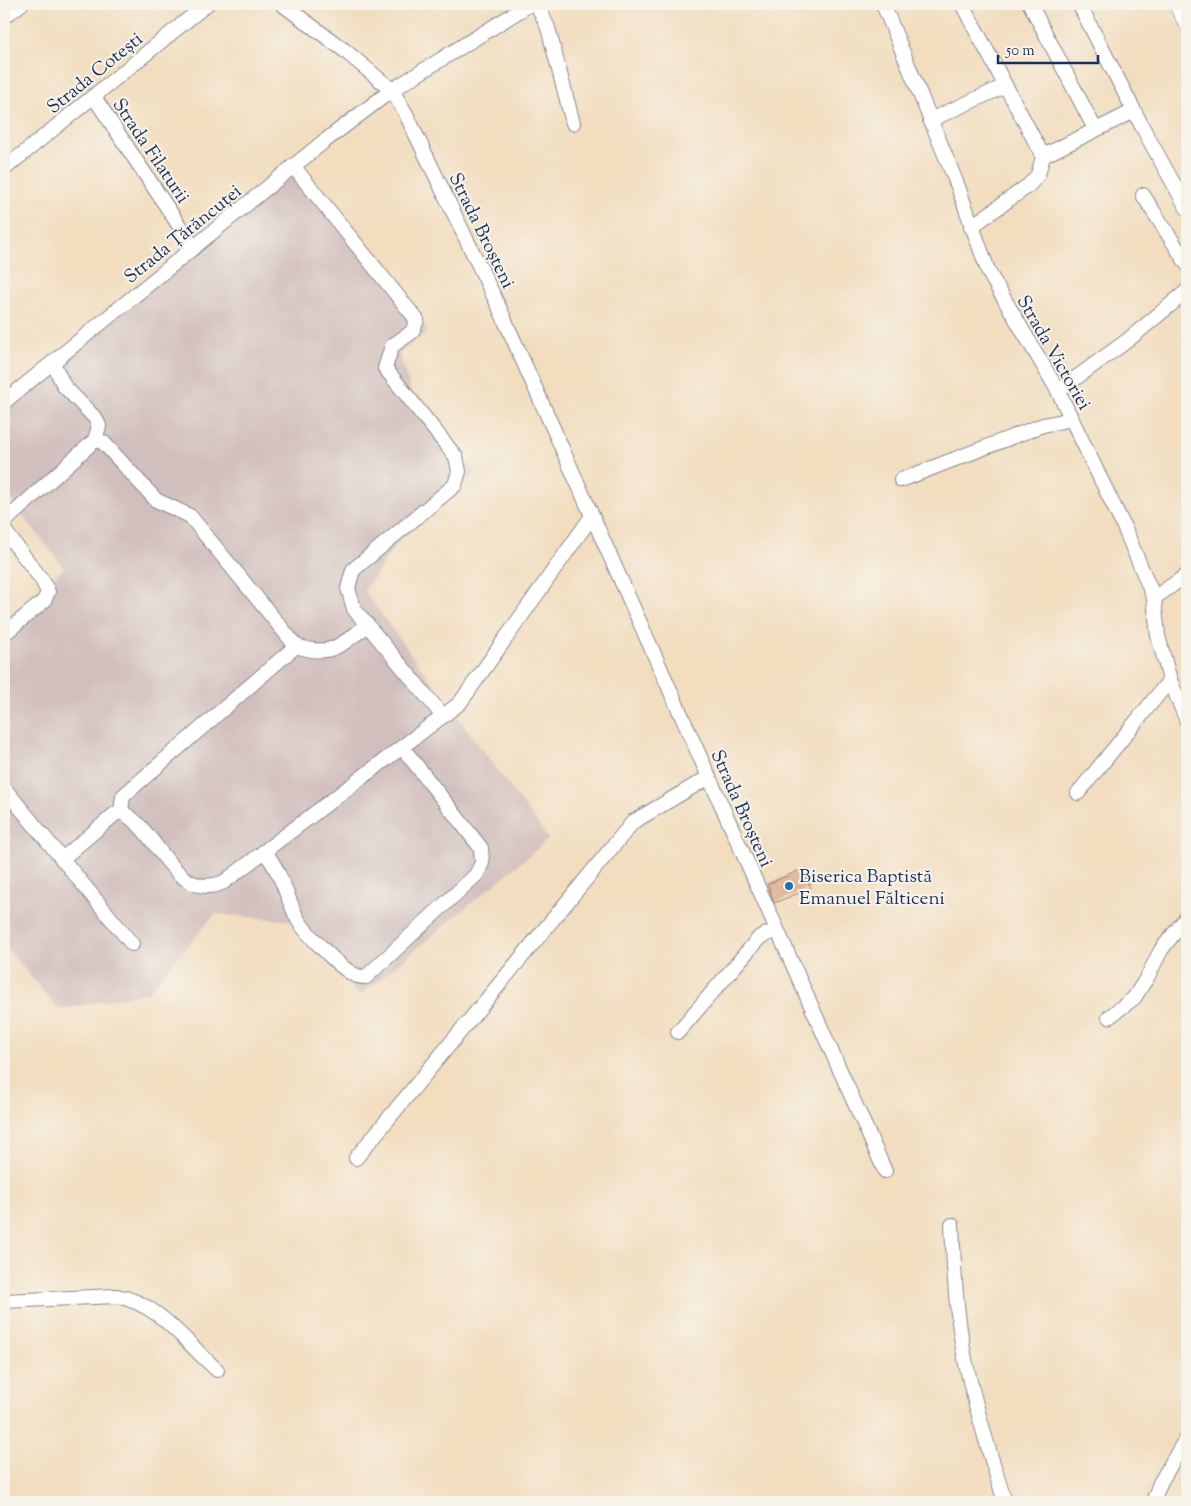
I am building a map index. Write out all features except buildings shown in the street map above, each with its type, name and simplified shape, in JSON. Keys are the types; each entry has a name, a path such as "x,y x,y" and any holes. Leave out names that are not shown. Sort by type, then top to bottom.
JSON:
{"main road":[{"path":"1178,4 1187,22"}],"street":[{"path":"4,18 21,4"},
{"name":"Strada Cotești","path":"4,169 207,4"},
{"name":"Strada Broșteni","path":"282,4 344,50 388,93 406,114 498,305 885,1171"},
{"name":"Strada Țărăncuței","path":"4,402 294,166 388,93 530,4"},
{"path":"537,4 548,28 573,123"},
{"name":"Strada Victoriei","path":"883,4 992,280 1058,391 1124,527 1154,598 1158,636 1170,680 1187,721"},
{"path":"962,4 1043,156 1038,175 1029,186 971,227"},
{"path":"1030,4 1095,129"},
{"path":"1079,4 1187,208"},
{"path":"930,120 1005,86"},
{"name":"Strada Filaturii","path":"94,97 194,248"},
{"path":"1043,156 1134,111"},
{"path":"294,166 417,320 412,332 392,346 385,368 456,457 459,471 455,485 352,570 348,588 354,609 443,716"},
{"path":"1143,195 1187,264"},
{"path":"1058,391 1128,340 1187,291"},
{"path":"4,522 95,440 99,426 96,419 64,386 53,363"},
{"path":"901,480 1043,424 1072,419"},
{"path":"95,440 103,442 156,500 190,516 296,646 313,652 335,650 368,625"},
{"path":"62,858 114,814 121,812 138,822 182,877 194,885 214,886 224,882 460,703 592,516"},
{"path":"4,530 42,580 48,592 44,601 4,634"},
{"path":"1154,598 1187,575"},
{"path":"121,812 123,796 296,646"},
{"path":"1078,793 1170,680"},
{"path":"264,851 271,859 290,897 297,918 322,947 348,971 357,977 366,977 476,875 482,863 481,848 402,747"},
{"path":"356,1158 633,822 709,778"},
{"path":"4,788 132,944"},
{"path":"1109,1017 1134,998 1161,950 1187,917"},
{"path":"678,1032 760,937 777,930"},
{"path":"952,1225 955,1280 965,1358 992,1461 1006,1502"},
{"path":"4,1301 116,1296 132,1299 158,1314 217,1370"},
{"path":"1153,1502 1160,1483 1187,1437"}],"shaded area":[{"path":"298,167 428,331 399,353 417,412 476,473 399,540 364,591 549,839 359,996 290,921 215,914 148,992 59,1010 4,945 4,622 64,568 4,491 4,407"}],"place":[{"name":"Biserica Baptistă Emanuel Fălticeni","path":"789,886"}]}
